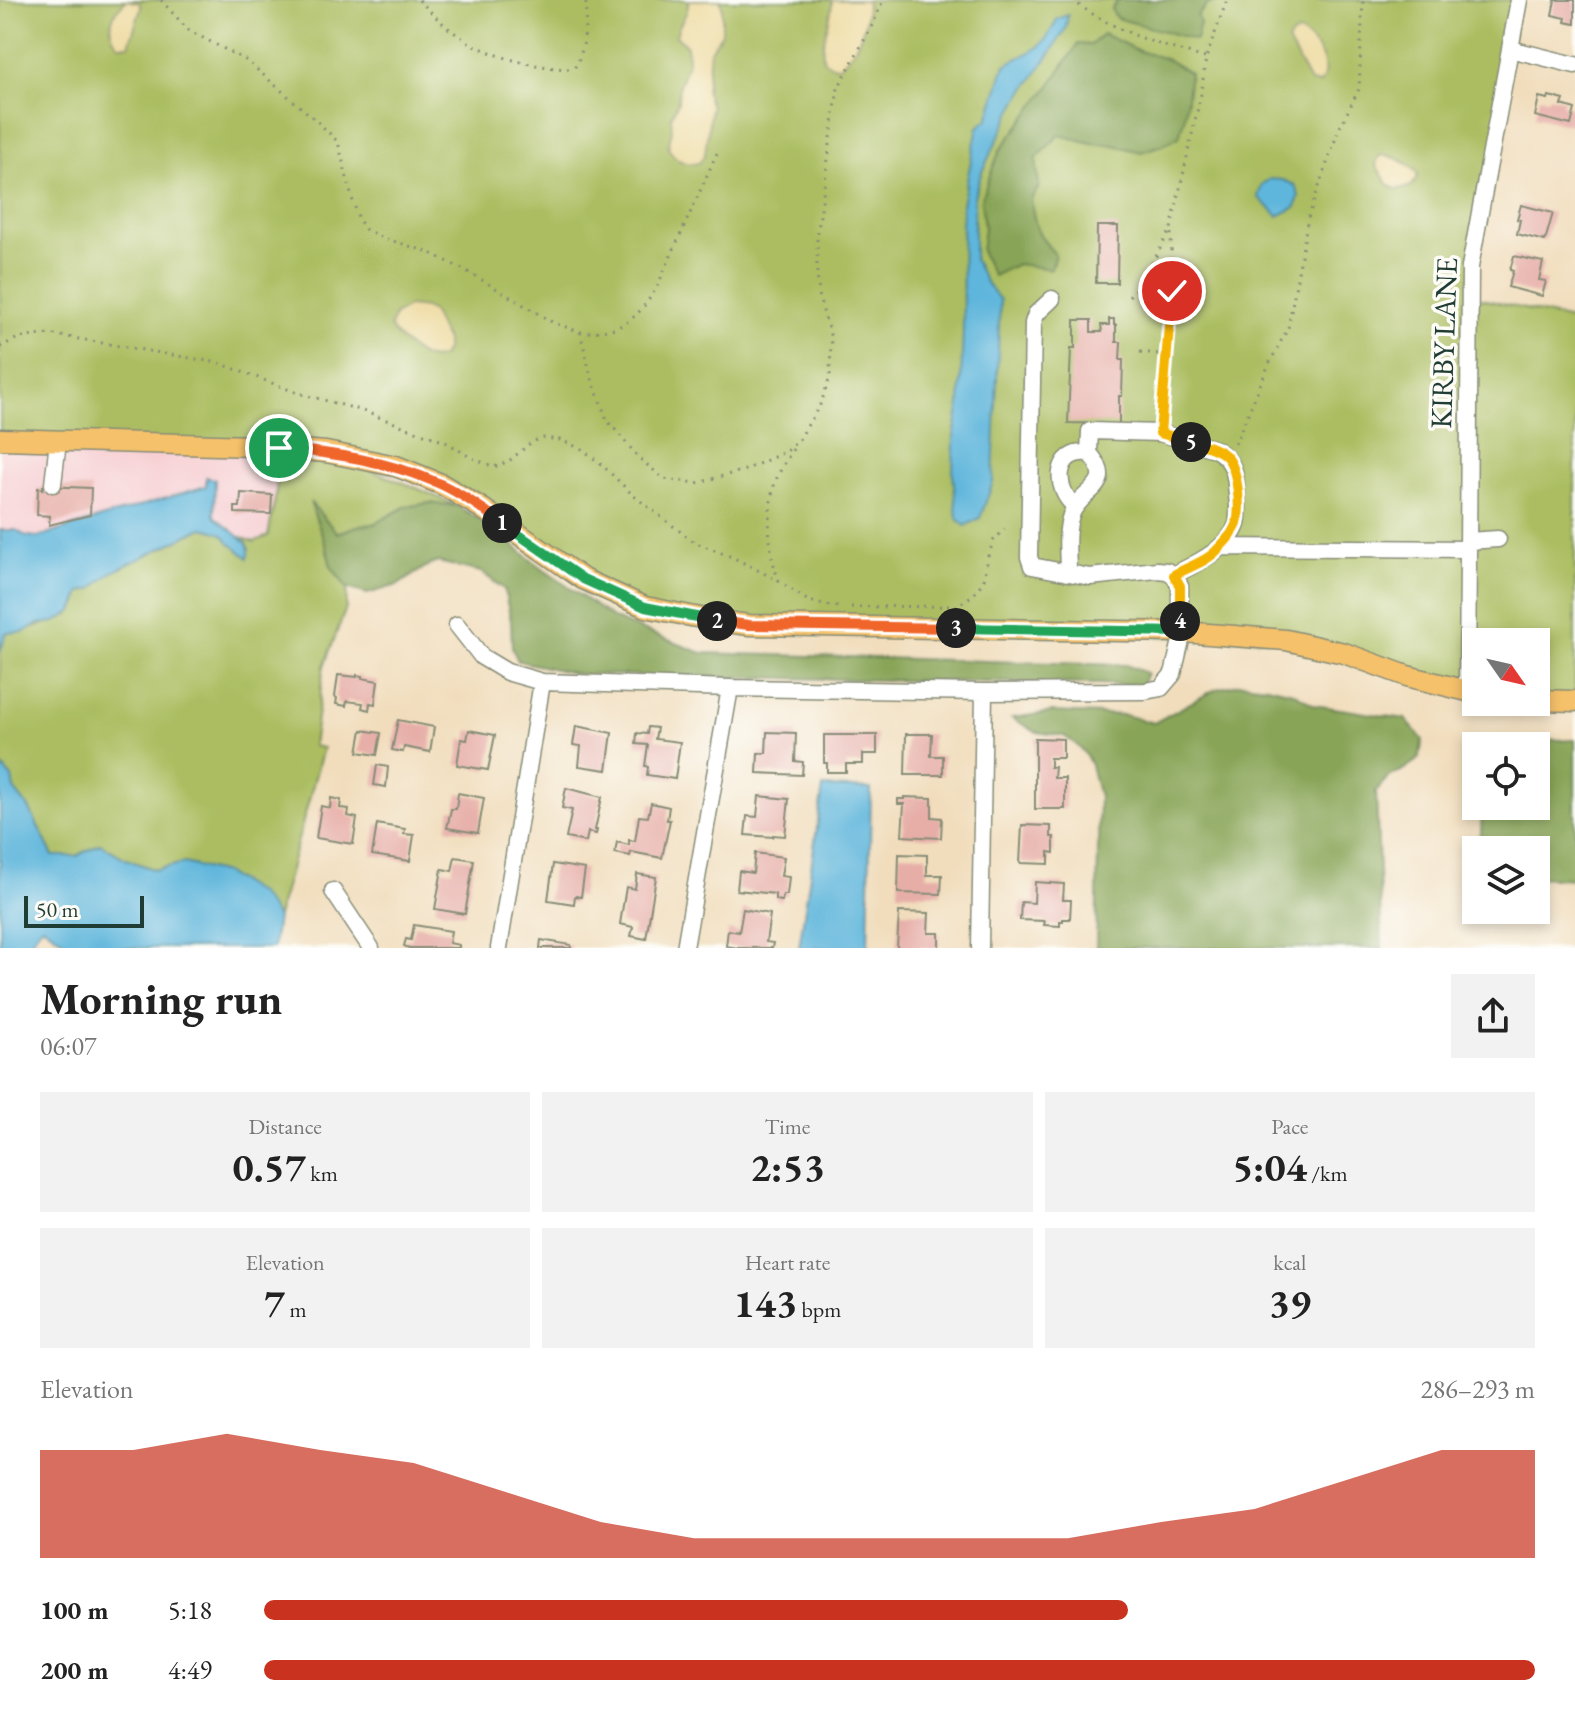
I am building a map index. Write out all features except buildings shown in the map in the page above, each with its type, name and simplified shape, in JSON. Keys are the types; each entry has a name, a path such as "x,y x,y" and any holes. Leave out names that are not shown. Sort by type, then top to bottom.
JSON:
{"main road":[{"path":"0,439 253,446 326,452 396,466 452,490 583,579 645,607 711,620 749,625 1183,632 1286,640 1344,653 1407,676 1462,690"},
{"path":"1550,700 1575,701"}],"street":[{"name":"KIRBY LANE","path":"1470,628 1470,267 1519,0"},
{"path":"1510,49 1575,65"},
{"path":"457,625 482,657 507,672 542,682 984,692 1145,691 1161,688 1173,674 1183,632 1180,586 1174,575 1157,570 1090,577 1032,566 1029,557 1033,323 1036,314 1052,299"},
{"path":"1068,573 1068,524 1075,506 1098,486 1101,473 1089,453 1090,431 1160,433 1215,449 1232,464 1239,512 1236,527 1216,552 1174,575"},
{"path":"53,484 58,441"},
{"path":"1075,506 1067,500 1059,477 1063,464 1071,455 1089,453"},
{"path":"1221,547 1468,545 1498,539"},
{"path":"499,948 542,682"},
{"path":"685,948 730,688"},
{"path":"980,948 984,692"},
{"path":"333,891 371,948"}],"path":[{"path":"161,0 188,30 247,61 338,142 352,198 365,229 431,253 552,322 580,332 603,332 630,321 645,306 657,287 717,153"},
{"path":"419,0 451,31 479,47 501,57 567,69 574,68 579,61 586,0"},
{"path":"779,581 769,542 774,488 782,467 821,403 830,377 831,338 820,301 817,237 838,88 883,0"},
{"path":"1072,0 1119,30 1206,58"},
{"path":"1160,433 1172,291 1171,229 1206,58 1227,0"},
{"path":"1222,453 1236,443 1269,364 1288,328 1308,218 1339,129 1359,89 1363,0"},
{"path":"1129,296 1141,283 1171,229"},
{"path":"580,332 607,420 639,458 664,479 697,483 745,470 787,451 800,438"},
{"path":"0,347 18,338 50,334 219,363 448,443 494,467 509,461 533,441 544,438 560,440 582,449 634,496 694,542 732,557 779,581 807,600 823,605 957,606 974,594 984,580 994,540 1005,529"},
{"path":"1140,352 1167,355"}],"shaded area":[{"path":"279,448 276,494 268,536 254,542 241,537 214,516 206,478 206,486 38,537 26,536 16,530 0,530 0,450"}],"green space":[{"path":"0,0 1519,0 1470,296 1575,321 1575,701 1550,700 1550,628 1462,628 1462,689 1286,640 749,625 645,607 441,484 359,466 457,506 429,503 405,507 374,524 336,533 311,505 331,566 347,588 346,608 324,666 313,746 323,748 277,917 258,894 224,873 184,863 156,870 126,859 100,844 77,856 53,856 29,808 14,789 12,778 0,765 0,653 6,633 61,618 73,611 81,592 92,589 112,572 203,528 218,531 242,553 249,549 241,537 254,542 268,536 276,494 279,449 0,439"},
{"path":"1118,0 1219,0 1207,5 1197,16 1200,23 1196,40 1116,18 1111,9"},
{"path":"1103,34 1139,51 1166,59 1190,73 1179,137 1141,152 1059,135 1036,159 1039,187 1031,199 1037,229 1055,254 1051,269 1017,264 993,276 981,251 984,228 981,200 1000,150 1078,44 1091,45"},
{"path":"310,502 337,533 374,524 405,507 429,503 457,506 491,526 537,565 614,619 702,653 1126,665 1147,673 1142,685 577,674 518,661 512,648 511,621 504,589 481,572 438,562 398,585 367,594 347,588 331,566"},
{"path":"1242,683 1293,692 1314,705 1405,719 1423,740 1419,759 1389,776 1376,791 1382,948 1096,948 1099,797 1091,765 1077,745 1064,736 1036,732 1012,718 1053,712 1125,715 1154,723 1216,689"},
{"path":"1550,740 1575,740 1575,879 1550,878 1550,836 1480,836 1481,820 1550,820"}],"sand":[{"path":"127,0 140,3 141,8 129,45 119,45 112,34 112,21"},
{"path":"688,0 720,0 722,6 722,33 710,50 706,92 711,107 705,154 699,163 694,164 681,161 668,148 671,117 688,62 687,46 676,36"},
{"path":"832,0 866,0 867,4 860,38 839,66 824,61 823,54"},
{"path":"1299,32 1312,42 1321,55 1324,70 1320,84 1310,82 1288,42 1291,36"},
{"path":"1381,155 1397,158 1415,170 1418,174 1415,182 1407,188 1395,189 1387,183 1376,165"},
{"path":"409,306 425,308 433,313 446,341 442,357 432,359 419,354 392,330 390,326 395,315"}],"water":[{"path":"1068,15 1066,28 1016,103 982,171 974,197 974,259 986,283 1000,300 993,482 980,518 965,526 957,518 953,474 963,331 962,204 978,127 988,119 1005,65 1037,48 1057,19"},
{"path":"1270,179 1295,185 1299,196 1296,207 1278,216 1258,197 1262,184"},
{"path":"206,477 215,479 214,516 245,541 249,549 248,558 221,533 202,528 112,572 92,589 81,592 73,611 55,622 37,624 24,632 6,633 0,653 0,530 16,530 26,536 38,537 206,486"},
{"path":"0,765 12,778 14,789 29,808 53,856 77,856 100,844 126,859 155,870 184,863 225,873 259,894 277,917 273,948 74,948 42,926 26,948 0,948"},
{"path":"823,787 871,789 868,948 799,948"}],"route":[{"path":"279,448 326,452 396,466 441,484 483,509 583,579 645,607 749,625 1183,632 1180,586 1174,575 1216,552 1236,527 1239,512 1236,475 1228,458 1215,449 1160,433 1172,291"}]}
